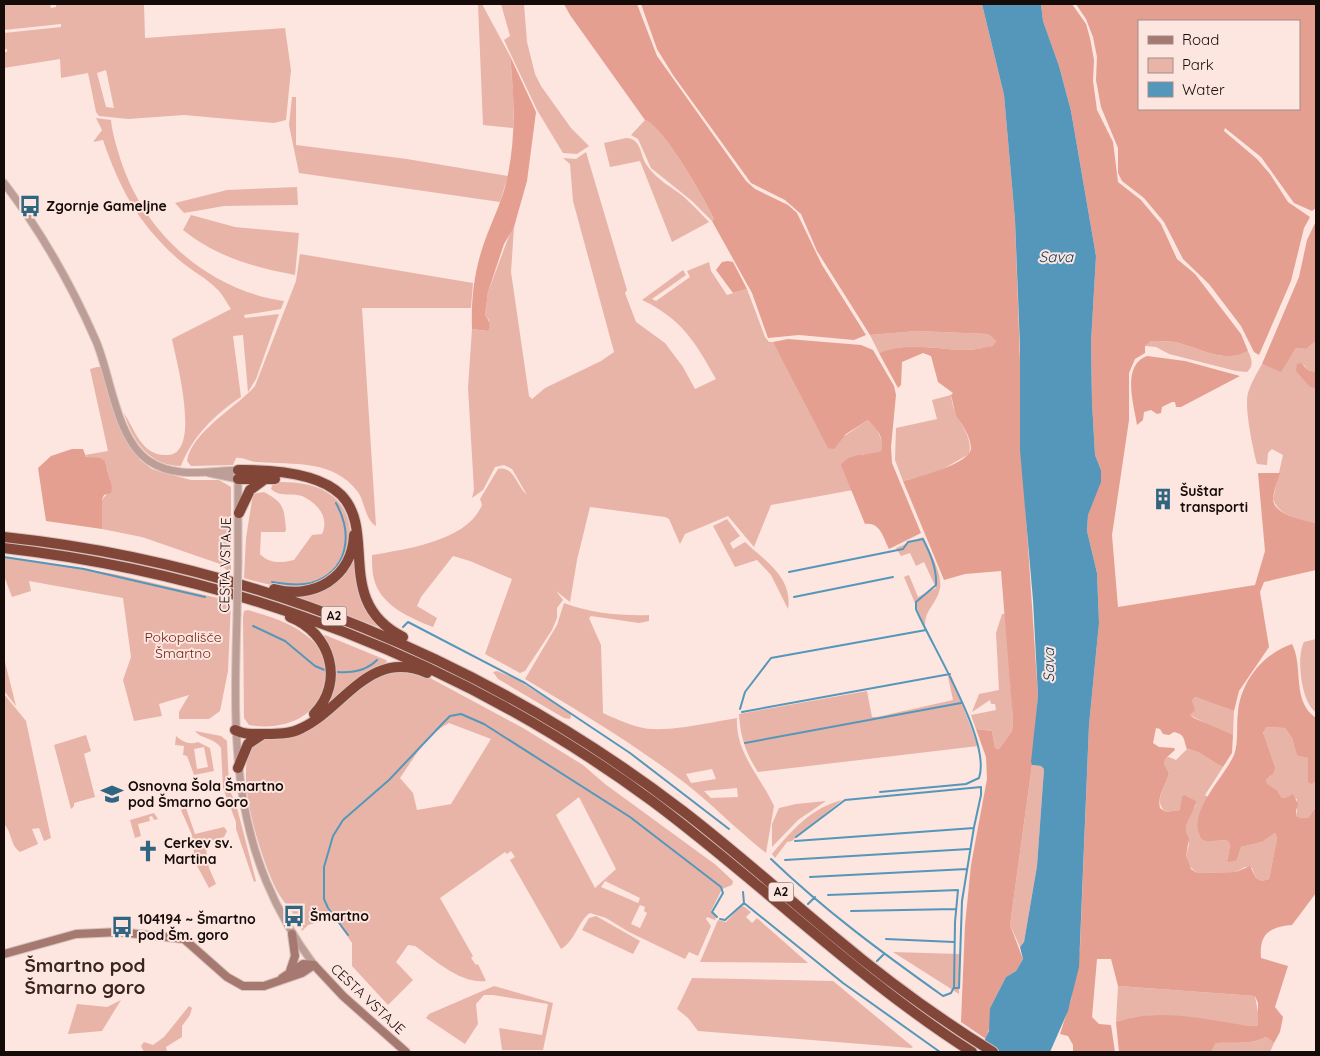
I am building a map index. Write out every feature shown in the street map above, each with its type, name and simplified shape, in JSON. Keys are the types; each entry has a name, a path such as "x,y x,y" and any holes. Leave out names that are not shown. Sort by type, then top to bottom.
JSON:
{"highway":[{"path":"232,582 253,583 286,591 310,591 332,580 345,565 353,542 352,522 344,505 332,492 310,482 266,479 238,474"},
{"path":"238,474 310,477 325,482 339,492 350,505 357,522 361,580 369,609 384,626 421,646 434,658"},
{"path":"239,512 250,490 266,479"},
{"name":"A2","path":"4,537 107,552 232,582 346,620 434,658 547,718 631,773 709,832 861,959 955,1028 993,1052"},
{"name":"A2","path":"4,548 71,557 153,572 270,605 365,640 457,681 558,738 652,801 873,982 972,1052"},
{"path":"235,730 245,727 280,729 298,725 319,710 329,692 332,665 323,644 304,624 281,614 270,605"},
{"path":"235,730 245,734 263,734 287,733 302,729 362,680 382,670 412,668 442,680 457,681"},
{"path":"238,768 248,744 263,734"}],"main road":[{"path":"4,954 76,934 119,932 145,933 184,939 227,977 243,986 259,987 280,979 302,974 314,965"},
{"path":"290,971 295,956 292,934"},
{"path":"280,979 303,964 314,965"},
{"name":"CESTA VSTAJE","path":"314,965 343,996 406,1052"}],"street":[{"path":"4,183 24,211 86,319 104,363 131,442 149,461 161,468 238,474"},
{"name":"CESTA VSTAJE","path":"238,474 235,730 242,801 260,868 292,934 314,965"}],"green space":[{"path":"4,4 50,4 51,8 56,7 56,4 144,4 145,38 285,28 291,70 286,120 274,123 184,115 128,119 99,116 96,112 88,73 61,78 60,59 4,68 4,52 7,52 7,49 4,49 4,33 61,27 61,24 4,30","holes":["106,70 114,108 106,107 97,73"]},
{"path":"478,4 482,4 510,56 513,91 513,128 483,125"},
{"path":"501,4 524,4 527,42 535,74 541,86 571,128 589,146 577,154 563,153 537,110 504,40 510,36"},
{"path":"292,97 296,97 296,145 407,159 508,176 500,202 299,173 289,125"},
{"path":"96,118 111,120 121,161 132,188 146,212 163,234 183,254 205,271 230,285 256,295 284,301 281,309 244,315 245,318 279,314 256,379 248,392 243,335 233,336 241,397 205,427 191,445 181,466 160,462 144,450 132,433 124,413 140,441 152,452 168,455 178,450 184,439 184,404 172,339 231,309 218,290 164,246 132,205 116,175 103,140 93,142 102,130"},
{"path":"645,120 653,125 662,135 683,164 709,209 714,219 712,221 692,201 651,168 638,139 631,135"},
{"path":"626,138 635,141 645,163 652,172 684,197 709,222 672,242 640,161 610,167 604,143"},
{"path":"586,152 627,290 625,293 636,322 665,343 683,367 695,389 716,379 686,333 667,315 642,300 683,270 686,275 652,299 656,301 690,277 687,271 709,262 711,271 727,295 747,289 765,337 769,342 773,342 789,370 843,437 868,420 876,427 883,444 881,451 870,455 862,454 853,490 771,505 754,547 728,516 685,534 680,544 669,519 665,517 590,507 577,560 570,602 556,591 563,600 557,608 557,618 552,630 525,671 520,673 485,654 512,579 470,561 453,556 421,597 417,606 437,618 433,627 406,615 389,603 383,596 377,588 374,579 372,555 418,546 450,535 463,527 474,517 482,505 480,499 498,469 508,470 512,473 527,495 512,469 504,465 495,467 483,490 472,498 474,490 468,388 472,329 488,331 489,320 485,315 488,292 512,228 514,227 511,272 529,396 532,399 545,388 601,361 614,352 573,201 570,164 563,158 576,159"},
{"path":"297,187 298,205 224,206 184,213 175,203 227,190"},
{"path":"191,215 235,227 299,233 295,275 236,260 209,247 183,230"},
{"path":"300,254 473,283 471,308 362,308 376,526 367,515 358,492 348,481 325,469 299,464 255,462 238,458 236,458 233,465 191,466 187,461 197,440 206,430 255,386 296,281"},
{"path":"917,331 988,334 996,341 994,346 970,350 900,347 879,353 870,335"},
{"path":"1151,341 1179,343 1222,356 1240,355 1248,351 1251,365 1247,372 1236,371 1169,354 1156,347 1145,346"},
{"path":"1316,341 1316,372 1308,370 1303,364 1310,387 1316,389 1316,523 1291,517 1276,505 1273,499 1283,455 1272,449 1268,453 1267,465 1257,464 1253,449 1247,399 1262,364 1281,371 1296,348 1306,349"},
{"path":"101,367 122,433 140,460 152,469 161,472 191,480 219,480 231,487 231,574 220,564 142,537 102,529 102,500 107,495 110,487 108,473 105,461 89,459 85,455 108,451 90,369"},
{"path":"951,395 952,403 970,443 969,454 936,473 903,481 895,460 896,428 937,419 932,400"},
{"path":"273,482 301,483 322,489 337,500 344,509 350,531 347,553 342,564 316,586 289,588 244,578 246,538 253,494 264,492 276,499 282,506 285,516 285,532 261,532 260,554 267,560 280,562 294,560 312,535 322,534 324,528 321,511 313,502 302,496 274,492 271,489"},
{"path":"727,519 740,536 730,543 733,549 745,542 769,563 782,579 788,598 788,609 771,575 757,560 735,567 713,526"},
{"path":"923,537 940,579 939,592 926,616 925,627 904,577 909,575 918,597 936,588 924,562 916,566 910,553 901,556 896,548"},
{"path":"355,550 363,601 378,627 296,596 312,593"},
{"name":"Pokopališče Šmartno","path":"4,557 114,574 231,601 228,671 220,711 209,719 179,719 179,712 189,695 159,704 162,716 134,721 123,680 131,657 123,598 29,581 31,591 12,597 4,576"},
{"path":"564,603 606,613 649,615 649,621 639,623 591,616 589,618 601,645 603,713 630,724 649,729 688,727 737,718 737,731 744,754 774,806 766,853 695,791 666,769 525,679 557,625","holes":["712,769 716,779 691,783 686,774","737,788 738,797 711,798 704,791"]},
{"path":"248,610 277,619 295,628 311,639 322,655 326,672 322,693 308,713 298,719 275,726 262,726 249,725 244,718 243,617 244,611"},
{"path":"1002,614 1006,614 1013,720 1012,731 999,749 995,748 992,731 976,729 971,715 996,710 995,704 991,704 990,700 972,712 979,694 999,690 996,633"},
{"path":"325,635 387,662 329,705 327,702 332,692 323,637"},
{"path":"1316,639 1316,712 1311,707 1304,690 1301,679 1300,658 1304,642"},
{"path":"4,658 16,706 4,691"},
{"path":"497,671 514,678 569,712 570,719 564,718 498,679 493,672"},
{"path":"386,672 419,672 523,728 583,765 605,784 716,865 733,881 732,885 722,889 711,911 716,918 715,920 707,917 706,919 711,926 698,956 689,952 685,959 629,932 606,918 590,913 586,916 570,941 561,949 510,860 515,857 511,851 507,854 505,852 440,898 473,956 471,958 476,965 478,964 486,981 476,981 457,975 415,946 408,945 396,962 413,980 388,1005 352,966 352,943 334,917 308,925 302,931 271,878 253,823 246,783 246,766 249,752 257,739 286,735","holes":["449,723 491,739 451,804 417,810 413,793 400,778 421,747 441,727","579,797 616,869 595,888 556,815","605,881 640,898 638,903 601,887","640,905 645,907 644,911 647,913 640,928 631,924"]},
{"path":"951,675 978,746 758,772 744,744 739,714 867,691 872,717 877,717 953,700 948,677"},
{"path":"4,694 26,721 51,838 44,841 39,828 32,829 38,844 20,852 14,846 4,824"},
{"path":"1195,697 1234,711 1233,735 1226,734 1190,715 1192,701"},
{"path":"1265,727 1285,728 1292,738 1297,754 1308,758 1308,775 1316,780 1316,807 1308,818 1297,817 1297,799 1282,798 1277,790 1266,784 1266,780 1271,776 1274,768 1262,738"},
{"path":"195,731 221,736 227,741 229,789 236,804 256,881 254,882 236,829 236,822 223,788 221,748 215,742"},
{"path":"86,735 91,751 84,754 95,797 74,803 71,809 54,745"},
{"path":"176,736 186,742 198,742 210,748 214,771 194,775 187,756 183,755 184,746 175,745","holes":["204,747 208,767 197,769 194,749"]},
{"path":"1187,749 1223,767 1205,795 1208,797 1199,835 1209,841 1228,841 1230,846 1227,860 1237,860 1241,847 1262,842 1275,833 1277,838 1269,879 1262,881 1256,878 1252,868 1245,867 1236,872 1197,873 1188,865 1186,856 1189,844 1185,833 1185,824 1196,805 1183,802 1180,810 1166,812 1160,803 1161,794 1169,773 1164,764 1165,758 1169,757 1176,760"},
{"path":"1032,765 1041,766 1044,769 1037,866 1024,942 1020,947 1010,925"},
{"path":"842,800 792,841 787,842 775,858 772,854 802,821 821,809"},
{"path":"826,801 798,820 772,847 772,824 779,808"},
{"path":"186,808 195,834 224,827 227,831 224,837 205,842 209,868 216,884 209,888 195,862 192,835 181,810"},
{"path":"154,813 158,819 154,820 152,816 149,817 150,821 138,824 141,836 135,838 130,820"},
{"path":"742,905 751,912 746,917 752,923 757,918 808,963 700,962 718,920 726,922"},
{"path":"596,916 640,941 633,954 582,930 589,918"},
{"path":"893,952 960,954 959,994"},
{"path":"692,978 833,981 913,1047 698,1031 688,1018 677,1009"},
{"path":"494,986 553,1003 543,1050 502,1050 499,1028 542,1035 548,1004 484,995 476,1004 478,1024 465,1044 426,1018 429,1014"},
{"path":"1118,986 1255,996 1259,1018 1258,1026 1169,1016 1133,1017 1116,1022"},
{"path":"121,1000 102,1031 68,1034 77,1004 107,1007"},
{"path":"189,1006 192,1008 190,1015 182,1026 182,1037 166,1047 167,1052 144,1052 141,1046 144,1042 153,1045 164,1037"},
{"path":"1266,1037 1274,1043 1270,1052 1211,1052 1216,1043 1248,1042"}],"shaded area":[{"path":"564,4 637,4 657,56 746,181 755,189 788,205 797,213 822,265 866,335 854,340 799,335 768,338 752,293 712,221 714,219 693,180 662,135 653,125 645,120"},
{"path":"641,4 982,4 1004,95 1015,220 1025,501 1038,696 1032,765 1010,925 1023,959 1016,971 1006,977 990,1008 990,1026 986,1039 961,1022 965,925 971,865 987,779 986,757 976,729 992,731 995,748 999,749 1012,731 1013,720 1001,571 965,574 944,580 903,481 919,477 961,460 968,455 971,449 970,440 956,415 951,395 953,393 938,382 931,356 923,353 902,362 901,385 898,388 879,353 900,347 970,350 993,346 996,341 988,334 917,331 870,335 817,251 801,214 785,200 751,183 673,75 657,49"},
{"path":"1041,4 1072,4 1086,24 1094,60 1093,81 1097,110 1113,142 1118,182 1141,200 1161,224 1177,259 1195,274 1241,334 1248,351 1240,355 1222,356 1176,342 1151,341 1145,346 1145,353 1135,359 1129,373 1129,420 1112,535 1118,607 1255,585 1265,551 1258,473 1280,473 1273,497 1275,505 1284,513 1304,521 1316,523 1316,570 1264,582 1260,592 1269,647 1239,691 1234,711 1195,697 1192,701 1195,710 1190,715 1233,735 1232,753 1223,767 1187,749 1183,738 1178,733 1163,734 1160,729 1156,728 1153,743 1159,747 1174,748 1175,750 1165,759 1164,764 1169,773 1161,795 1160,808 1166,812 1180,810 1184,795 1196,801 1186,828 1189,838 1186,856 1191,869 1197,873 1236,872 1250,866 1256,878 1262,881 1269,879 1277,838 1275,833 1262,842 1241,847 1237,860 1230,862 1227,861 1230,846 1228,841 1204,840 1199,834 1198,824 1199,814 1204,804 1234,755 1240,701 1249,679 1255,670 1272,654 1292,644 1303,702 1308,711 1316,718 1316,780 1312,784 1308,782 1308,758 1297,755 1292,738 1285,728 1266,727 1263,733 1275,768 1273,774 1266,780 1267,784 1277,790 1282,798 1293,794 1298,804 1297,817 1308,818 1316,807 1316,893 1292,925 1277,928 1267,933 1262,943 1261,958 1288,966 1275,1007 1283,1017 1280,1032 1274,1043 1266,1037 1248,1042 1216,1043 1211,1052 1119,1052 1116,1022 1148,1015 1165,1015 1258,1026 1258,1003 1255,996 1118,986 1111,959 1097,959 1092,1017 1099,1024 1111,1025 1115,1052 1073,1052 1073,1045 1068,1036 1060,1034 1071,1000 1080,948 1089,725 1099,623 1097,573 1087,531 1088,515 1101,470 1095,455 1092,402 1091,343 1096,256 1071,111 1059,66 1043,21"},
{"path":"1076,4 1316,4 1316,208 1312,211 1294,203 1261,157 1225,128 1224,131 1257,159 1270,174 1288,202 1310,217 1304,228 1291,281 1259,355 1254,352 1241,326 1209,284 1183,259 1164,222 1144,198 1122,181 1118,173 1118,148 1101,107 1096,80 1097,57 1093,37 1086,19"},
{"path":"510,56 536,112 527,181 514,227 504,244 488,292 485,315 489,323 488,331 472,329 472,307 481,254 504,192 511,159 514,115"},
{"path":"1316,221 1316,341 1306,349 1296,348 1281,372 1262,364 1299,277 1307,240"},
{"path":"722,262 733,262 747,289 733,293 716,270"},
{"path":"788,339 861,345 873,350 894,386 896,395 891,447 892,463 921,533 889,549 878,528 874,525 865,524 841,465 854,456 881,451 881,438 868,420 846,434 834,449 828,448 773,342"},
{"path":"1147,356 1185,361 1240,376 1181,407 1176,407 1175,402 1172,402 1162,407 1161,413 1157,414 1151,410 1144,412 1143,420 1137,425 1132,397 1132,377 1134,368 1139,361"},
{"path":"1301,363 1308,370 1316,372 1316,389 1310,387 1296,371 1297,364"},
{"path":"72,449 83,449 86,457 100,458 105,461 112,488 111,493 104,495 102,499 102,529 46,521 38,468 51,456"}],"water":[{"name":"Sava","path":"982,4 1041,4 1043,21 1059,66 1071,111 1096,256 1091,343 1092,402 1095,455 1101,470 1101,482 1088,515 1087,531 1097,573 1099,623 1089,725 1079,967 1068,1011 1050,1052 979,1052 989,1031 990,1008 1006,977 1016,971 1023,959 1020,947 1024,942 1037,866 1044,769 1041,766 1032,765 1031,762 1038,696 1033,600 1020,450 1020,347 1015,220 1004,95"}],"waterway":[{"path":"272,582 296,585 306,584 324,577 333,570 340,561 346,539 345,527 336,503"},
{"path":"789,572 903,549 908,542 923,539 930,555 934,567 936,585 916,602 916,609 969,718 977,741 981,762 979,778 966,784 880,792"},
{"path":"4,557 84,569 205,597"},
{"path":"794,597 893,577"},
{"path":"403,627 408,622 525,683 630,753 729,829"},
{"path":"253,626 285,641 315,666 327,671"},
{"path":"740,709 745,692 771,658 926,630"},
{"path":"338,672 359,670 377,660"},
{"path":"742,712 950,674"},
{"path":"745,743 961,703"},
{"path":"348,935 328,908 324,899 324,867 333,836 343,820 389,780 450,716 461,714 484,724 630,817 721,887 723,893 712,912 717,917"},
{"path":"796,837 845,800 981,787 962,901 959,988 954,988"},
{"path":"795,841 974,828"},
{"path":"785,860 969,849"},
{"path":"771,859 833,914 877,948 943,996 951,993 954,987 955,922 958,890 828,895"},
{"path":"810,877 967,869"},
{"path":"720,919 725,920 744,903 743,892"},
{"path":"808,904 815,897"},
{"path":"744,903 843,983 940,1052"},
{"path":"851,911 956,909"},
{"path":"886,939 954,942"},
{"path":"877,961 884,954"}],"place":[{"name":"Zgornje Gameljne","path":"30,206"},
{"name":"Šuštar transporti","path":"1163,499"},
{"name":"Osnovna Šola Šmartno pod Šmarno Goro","path":"112,794"},
{"name":"Cerkev sv. Martina","path":"148,851"},
{"name":"Šmartno","path":"294,916"},
{"name":"104194 ~ Šmartno pod Šm. goro","path":"122,927"}],"district":[{"name":"Šmartno pod Šmarno goro","path":"85,976"}]}
